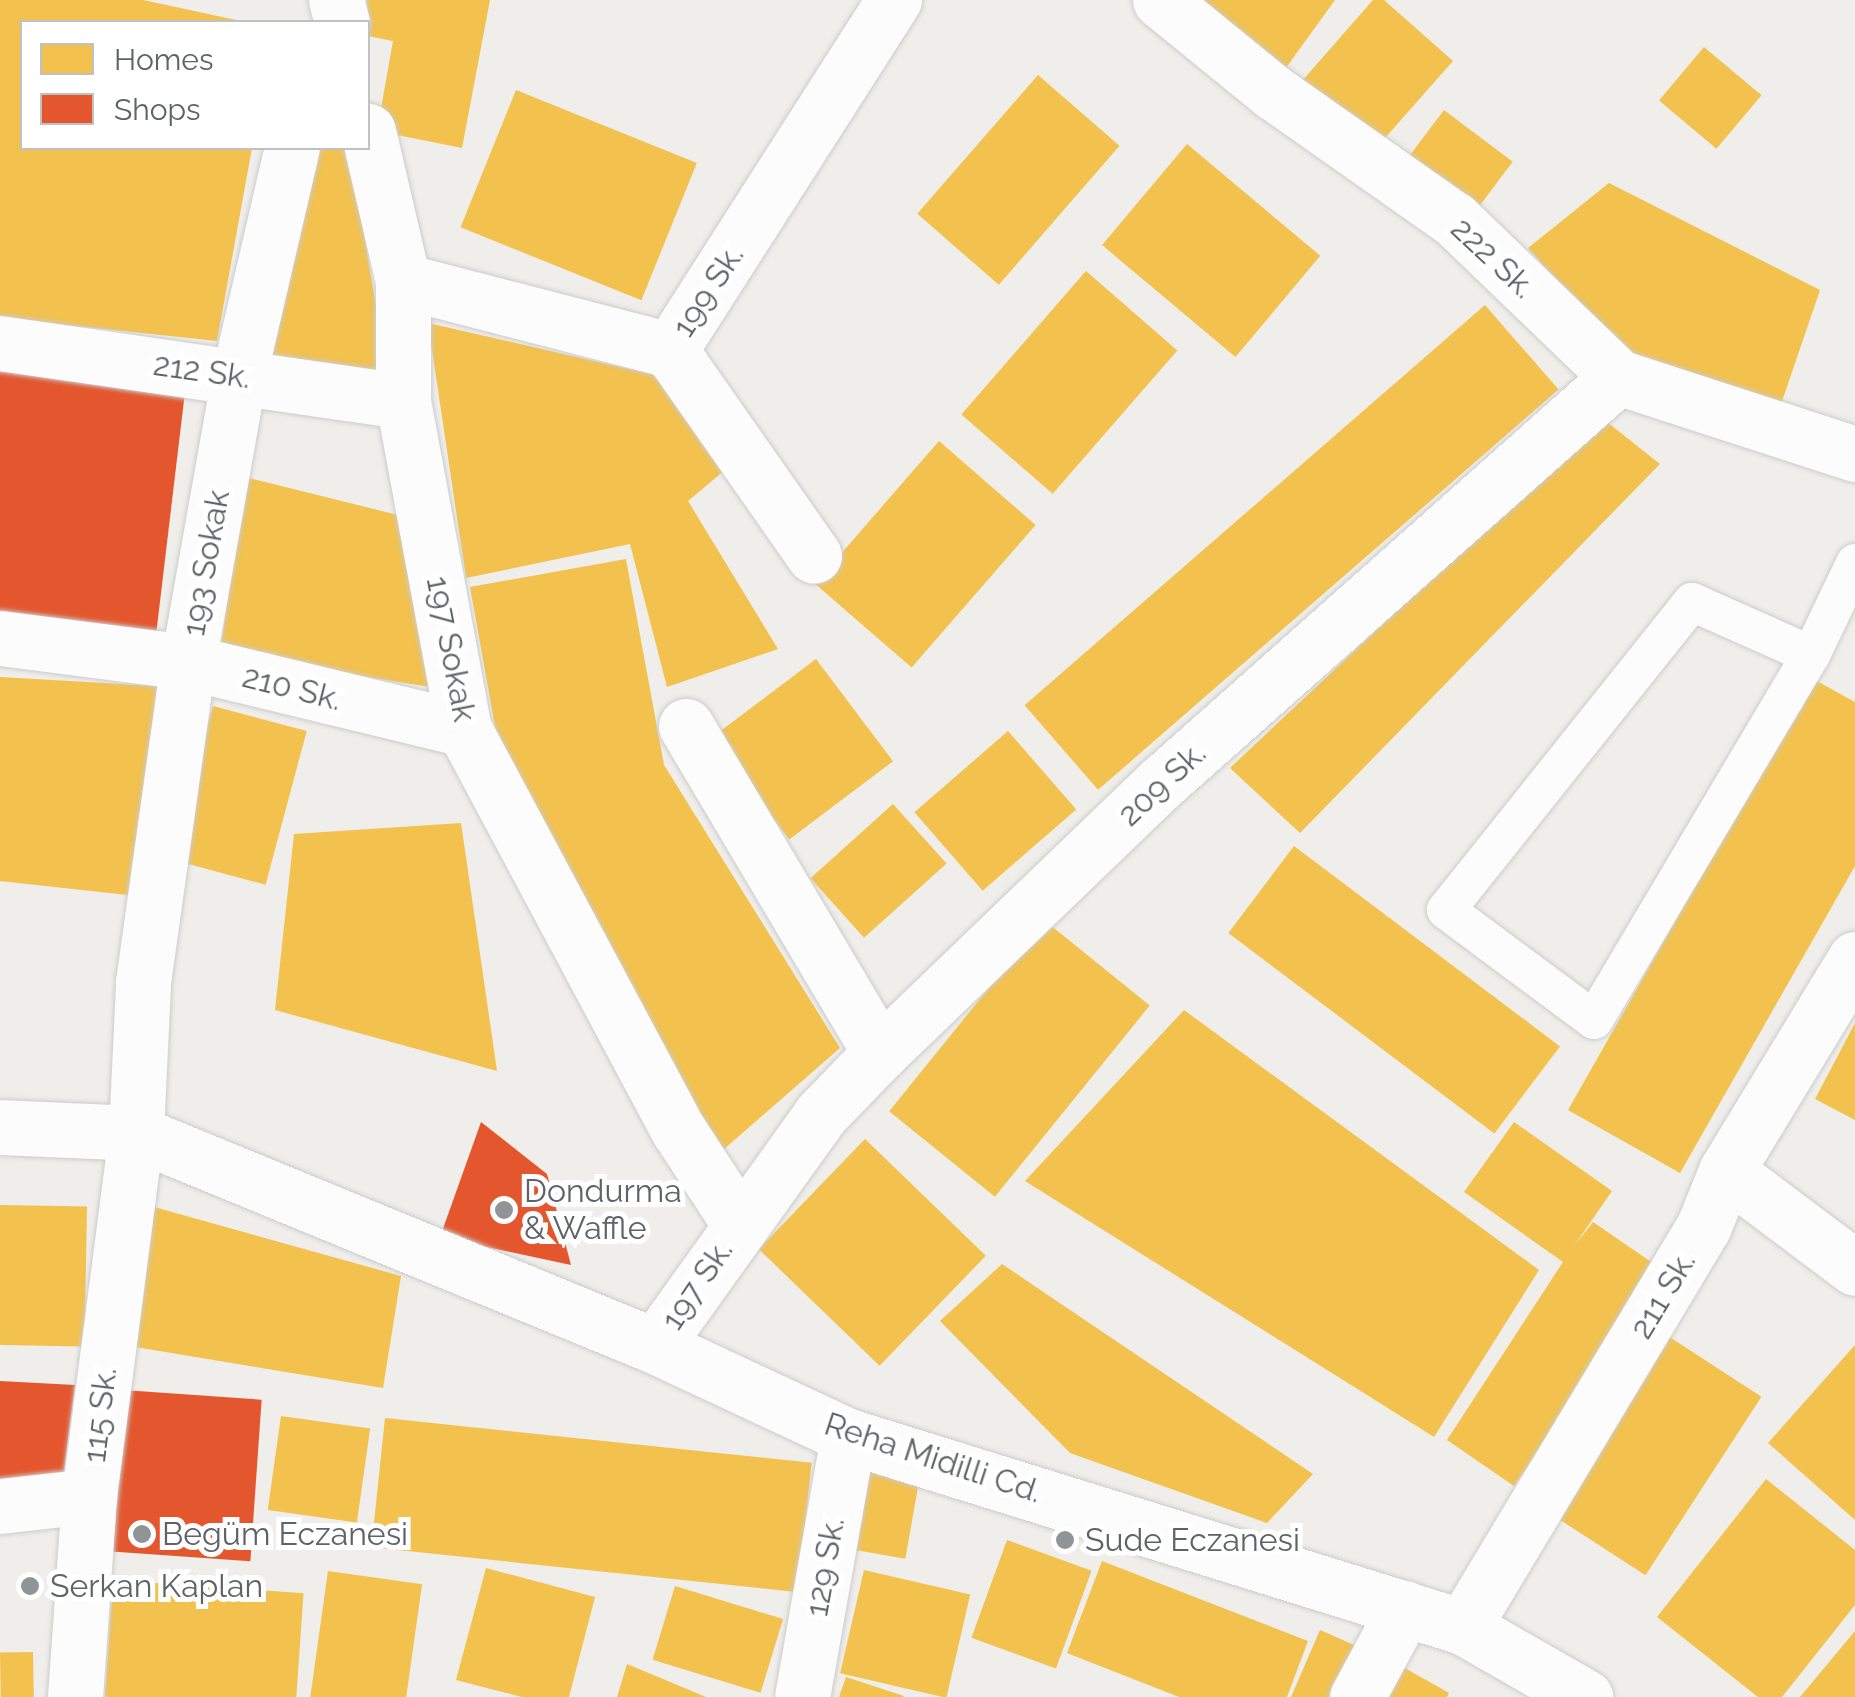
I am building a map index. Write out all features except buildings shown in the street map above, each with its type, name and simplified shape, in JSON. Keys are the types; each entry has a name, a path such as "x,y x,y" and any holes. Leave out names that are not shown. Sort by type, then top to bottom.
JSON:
{"street":[{"name":"199 Sk.","path":"403,282 670,350 894,0"},
{"name":"222 Sk.","path":"1160,0 1273,92 1454,218 1618,378 1855,454"},
{"name":"197 Sokak","path":"370,140 403,282 403,401 464,729 679,1131 739,1223"},
{"name":"193 Sokak","path":"136,1133 143,982 188,662 238,376 292,150"},
{"name":"212 Sk.","path":"0,343 403,401"},
{"path":"670,350 814,556"},
{"name":"209 Sk.","path":"739,1223 821,1114 880,1053 1162,782 1618,378"},
{"name":"210 Sk.","path":"0,638 188,662 464,729"},
{"path":"686,726 880,1053"},
{"name":"211 Sk.","path":"1462,1627 1703,1228 1726,1171 1855,959"},
{"name":"Reha Midilli Cd.","path":"0,1127 136,1133 656,1346 848,1436 1462,1627 1585,1697"},
{"name":"115 Sk.","path":"75,1697 89,1496 136,1133"},
{"path":"1726,1171 1855,1268"},
{"name":"197 Sk.","path":"656,1346 739,1223"},
{"name":"129 Sk.","path":"802,1697 848,1436"},
{"path":"0,1506 89,1496"},
{"path":"1357,1697 1405,1608"}],"lane":[{"path":"1811,655 1692,602 1446,910 1594,1020 1811,655 1855,563"}],"place":[{"name":"Dondurma & Waffle","path":"504,1210"},
{"name":"Begüm Eczanesi","path":"142,1534"},
{"name":"Sude Eczanesi","path":"1065,1540"},
{"name":"Serkan Kaplan","path":"30,1586"}]}
